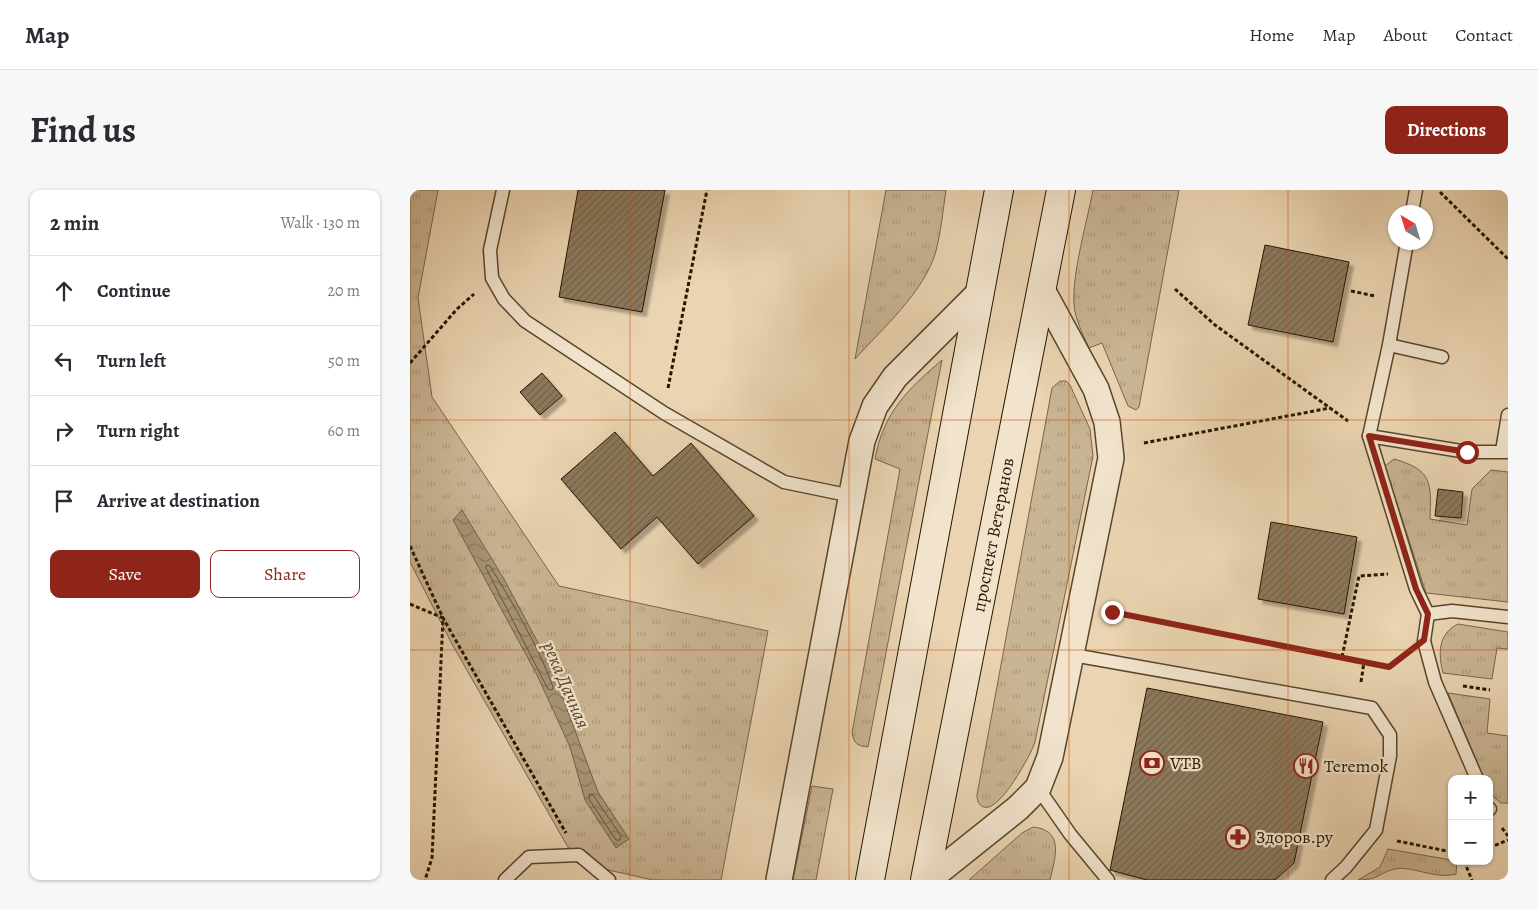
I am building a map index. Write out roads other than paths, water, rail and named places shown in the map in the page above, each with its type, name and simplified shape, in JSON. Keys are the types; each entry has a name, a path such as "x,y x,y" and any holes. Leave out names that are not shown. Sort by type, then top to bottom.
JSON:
{"main road":[{"path":"870,880 999,190"},
{"name":"проспект Ветеранов","path":"926,880 1060,190"}],"street":[{"path":"926,880 1018,808 1038,788 1050,757 1073,655 1111,458 1107,422 1096,389 1042,288"},
{"path":"779,880 862,441 875,406 895,377 980,292"}],"lane":[{"path":"503,190 490,250 492,278 504,299 525,321 664,413 784,482 852,496"},
{"path":"1413,205 1416,190"},
{"path":"1406,250 1389,345 1369,436 1416,589 1428,614 1424,640 1435,682 1475,775"},
{"path":"1389,345 1442,357"},
{"path":"1369,436 1467,452 1505,452 1508,415"},
{"path":"1428,614 1452,610 1508,617"},
{"path":"1073,655 1372,708 1390,735 1390,756 1376,830 1346,867 1332,880"},
{"path":"1038,788 1078,844 1108,880"},
{"path":"505,880 529,857 578,855 609,880"}],"water":[{"path":"462,510 504,579 552,669 598,792 629,839 616,848 585,800 570,747 537,675 453,520"}],"place":[{"name":"VTB","path":"1152,763"},
{"name":"Teremok","path":"1306,766"},
{"name":"Здоров.ру","path":"1238,837"}],"water label":[{"name":"река Дачная","path":"566,685"}]}
